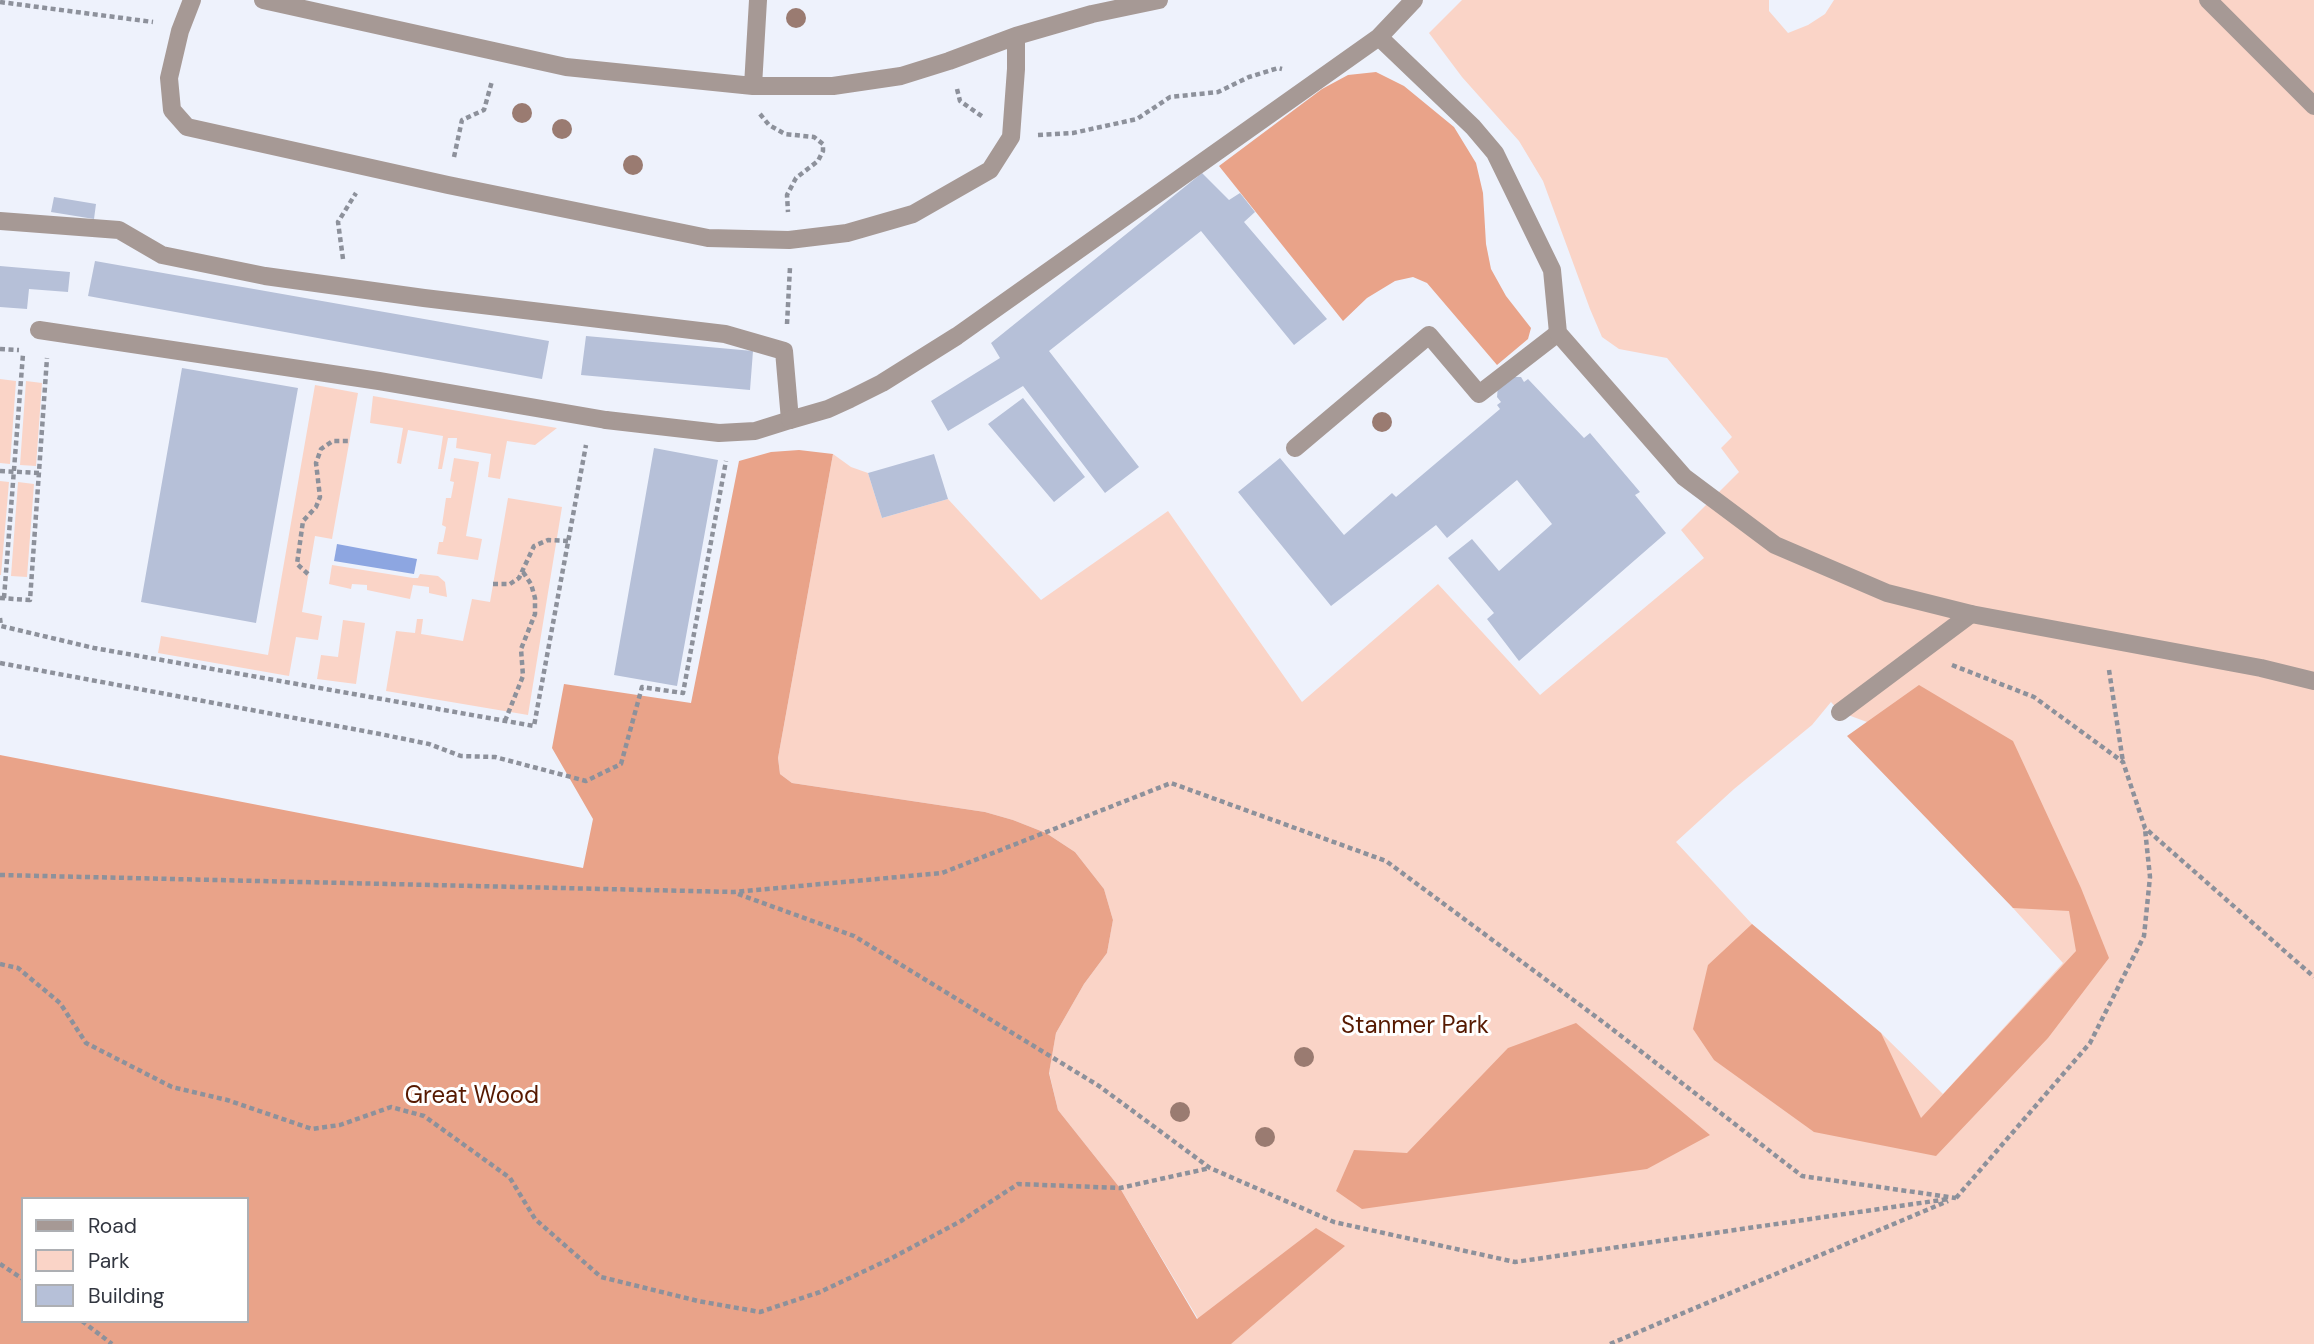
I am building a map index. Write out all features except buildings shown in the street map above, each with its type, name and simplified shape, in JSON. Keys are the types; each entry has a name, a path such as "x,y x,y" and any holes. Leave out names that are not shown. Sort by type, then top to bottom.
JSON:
{"street":[{"path":"192,0 180,31 169,78 172,110 187,127 448,185 708,238 789,240 847,233 913,214 990,170 1011,137 1016,36"},
{"path":"263,0 566,67 753,86 833,86 901,76 1016,36 1091,14 1159,0"},
{"path":"753,86 758,0"},
{"path":"39,330 379,381 598,419 719,433 755,431 828,409 861,393 957,336 1379,37 1414,0"},
{"path":"2208,0 2314,106"},
{"path":"1379,37 1473,127 1495,153 1552,270 1558,333 1684,477 1775,545 1887,593 1971,614 2261,668 2314,681"},
{"path":"0,221 119,230 162,255 265,276 725,334 784,351 790,420"},
{"path":"1295,448 1429,335 1479,394 1558,333"},
{"path":"1840,712 1971,614"}],"path":[{"path":"0,2 160,23"},
{"path":"448,185 462,120 484,110 499,51"},
{"path":"949,61 960,101 1011,137 1073,132 1136,119 1170,97 1218,92 1249,77 1278,68 1324,76"},
{"path":"753,86 758,111 769,125 785,135 814,137 823,144 818,161 796,178 788,195 791,279 784,351"},
{"path":"348,287 338,222 372,167"},
{"path":"23,350 2,598 30,600 48,352"},
{"path":"0,618 1,626 94,648 534,726 568,541 598,419"},
{"path":"0,663 367,731 429,744 461,756 495,757 586,781 621,764 642,687 682,693 726,460 719,433"},
{"path":"308,575 297,564 298,542 303,521 316,507 320,497 316,463 321,449 333,441 349,441"},
{"path":"0,471 39,473"},
{"path":"493,584 510,584 519,578 534,546 548,541 568,541"},
{"path":"505,721 523,676 521,649 535,614 535,598 531,584 523,572"},
{"path":"1610,1344 1956,1198 2090,1043 2144,936 2150,877 2145,828 2123,762 2105,638"},
{"path":"1928,644 1952,665 2034,697 2123,762"},
{"path":"0,875 734,892 942,873 1171,783 1386,861 1603,1022 1801,1176 1956,1198"},
{"path":"2145,828 2314,977"},
{"path":"734,892 854,936 1099,1086 1210,1168 1334,1222 1515,1262 1956,1198"},
{"path":"0,964 18,968 60,1003 86,1043 172,1087 227,1100 312,1129 340,1125 391,1107 424,1116 510,1178 535,1219 601,1277 698,1301 760,1312 820,1292 890,1259 961,1221 1018,1184 1120,1188 1210,1168"},
{"path":"0,1264 21,1278"},
{"path":"85,1323 111,1344"}],"green space":[{"name":"Stanmer Park","path":"1462,0 1769,0 1769,11 1788,33 1825,14 1834,0 2314,0 2314,1344 1213,1344 1120,1188 1058,1110 1049,1072 1056,1033 1084,984 1107,953 1113,920 1104,889 1075,852 1046,833 1013,820 985,812 792,783 780,774 778,758 833,454 851,467 868,473 882,518 948,499 1041,600 1168,511 1302,702 1438,584 1540,695 1704,558 1681,530 1739,472 1721,448 1732,437 1667,358 1619,349 1602,337 1543,181 1519,141 1462,77 1429,33","holes":["1831,702 1840,712 1875,725 2013,908 2063,963 1943,1094 1881,1033 1752,924 1676,842 1734,789 1812,725"]},
{"path":"1376,72 1404,86 1454,127 1476,163 1483,193 1486,244 1491,269 1506,296 1531,328 1528,339 1497,365 1427,283 1413,277 1395,281 1367,298 1343,321 1219,166 1322,89 1348,75"},
{"path":"0,379 16,381 10,464 0,463"},
{"path":"26,381 42,383 36,466 20,465"},
{"path":"315,385 358,393 332,539 315,536 302,612 322,616 318,640 296,637 289,676 158,653 161,636 268,655"},
{"path":"373,396 557,428 535,445 507,441 500,479 488,477 491,454 456,448 457,438 448,438 442,469 438,469 443,436 408,430 401,464 397,463 403,428 370,423"},
{"name":"Great Wood","path":"799,450 833,454 778,758 780,774 792,783 985,812 1013,820 1046,833 1075,852 1104,889 1113,920 1107,953 1084,984 1056,1033 1049,1073 1058,1110 1120,1188 1197,1319 1316,1228 1345,1246 1231,1344 0,1344 0,755 583,868 593,819 552,748 564,684 691,703 739,461 771,452"},
{"path":"454,458 479,462 466,536 482,539 478,560 437,554 446,527 442,525 446,498 451,498 454,482 450,481"},
{"path":"0,481 9,482 1,575 0,575"},
{"path":"18,482 34,484 27,577 11,576"},
{"path":"508,498 562,507 528,715 386,691 396,631 415,633 417,619 423,619 421,634 463,641 472,599 490,602"},
{"path":"332,565 413,578 418,578 420,574 438,576 445,582 447,597 429,593 429,587 413,585 410,599 367,590 367,585 352,584 351,589 329,584"},
{"path":"343,620 365,623 356,684 317,679 321,655 338,657"},
{"path":"1919,685 2013,741 2081,888 2109,958 2048,1038 1936,1156 1814,1132 1714,1060 1693,1029 1708,965 1752,924 1881,1033 1921,1118 2076,951 2069,911 2013,908 1847,736"},
{"path":"1576,1023 1710,1135 1647,1169 1362,1209 1336,1191 1354,1150 1407,1153 1508,1048"}],"water":[{"path":"337,544 417,559 414,574 334,561"}]}
